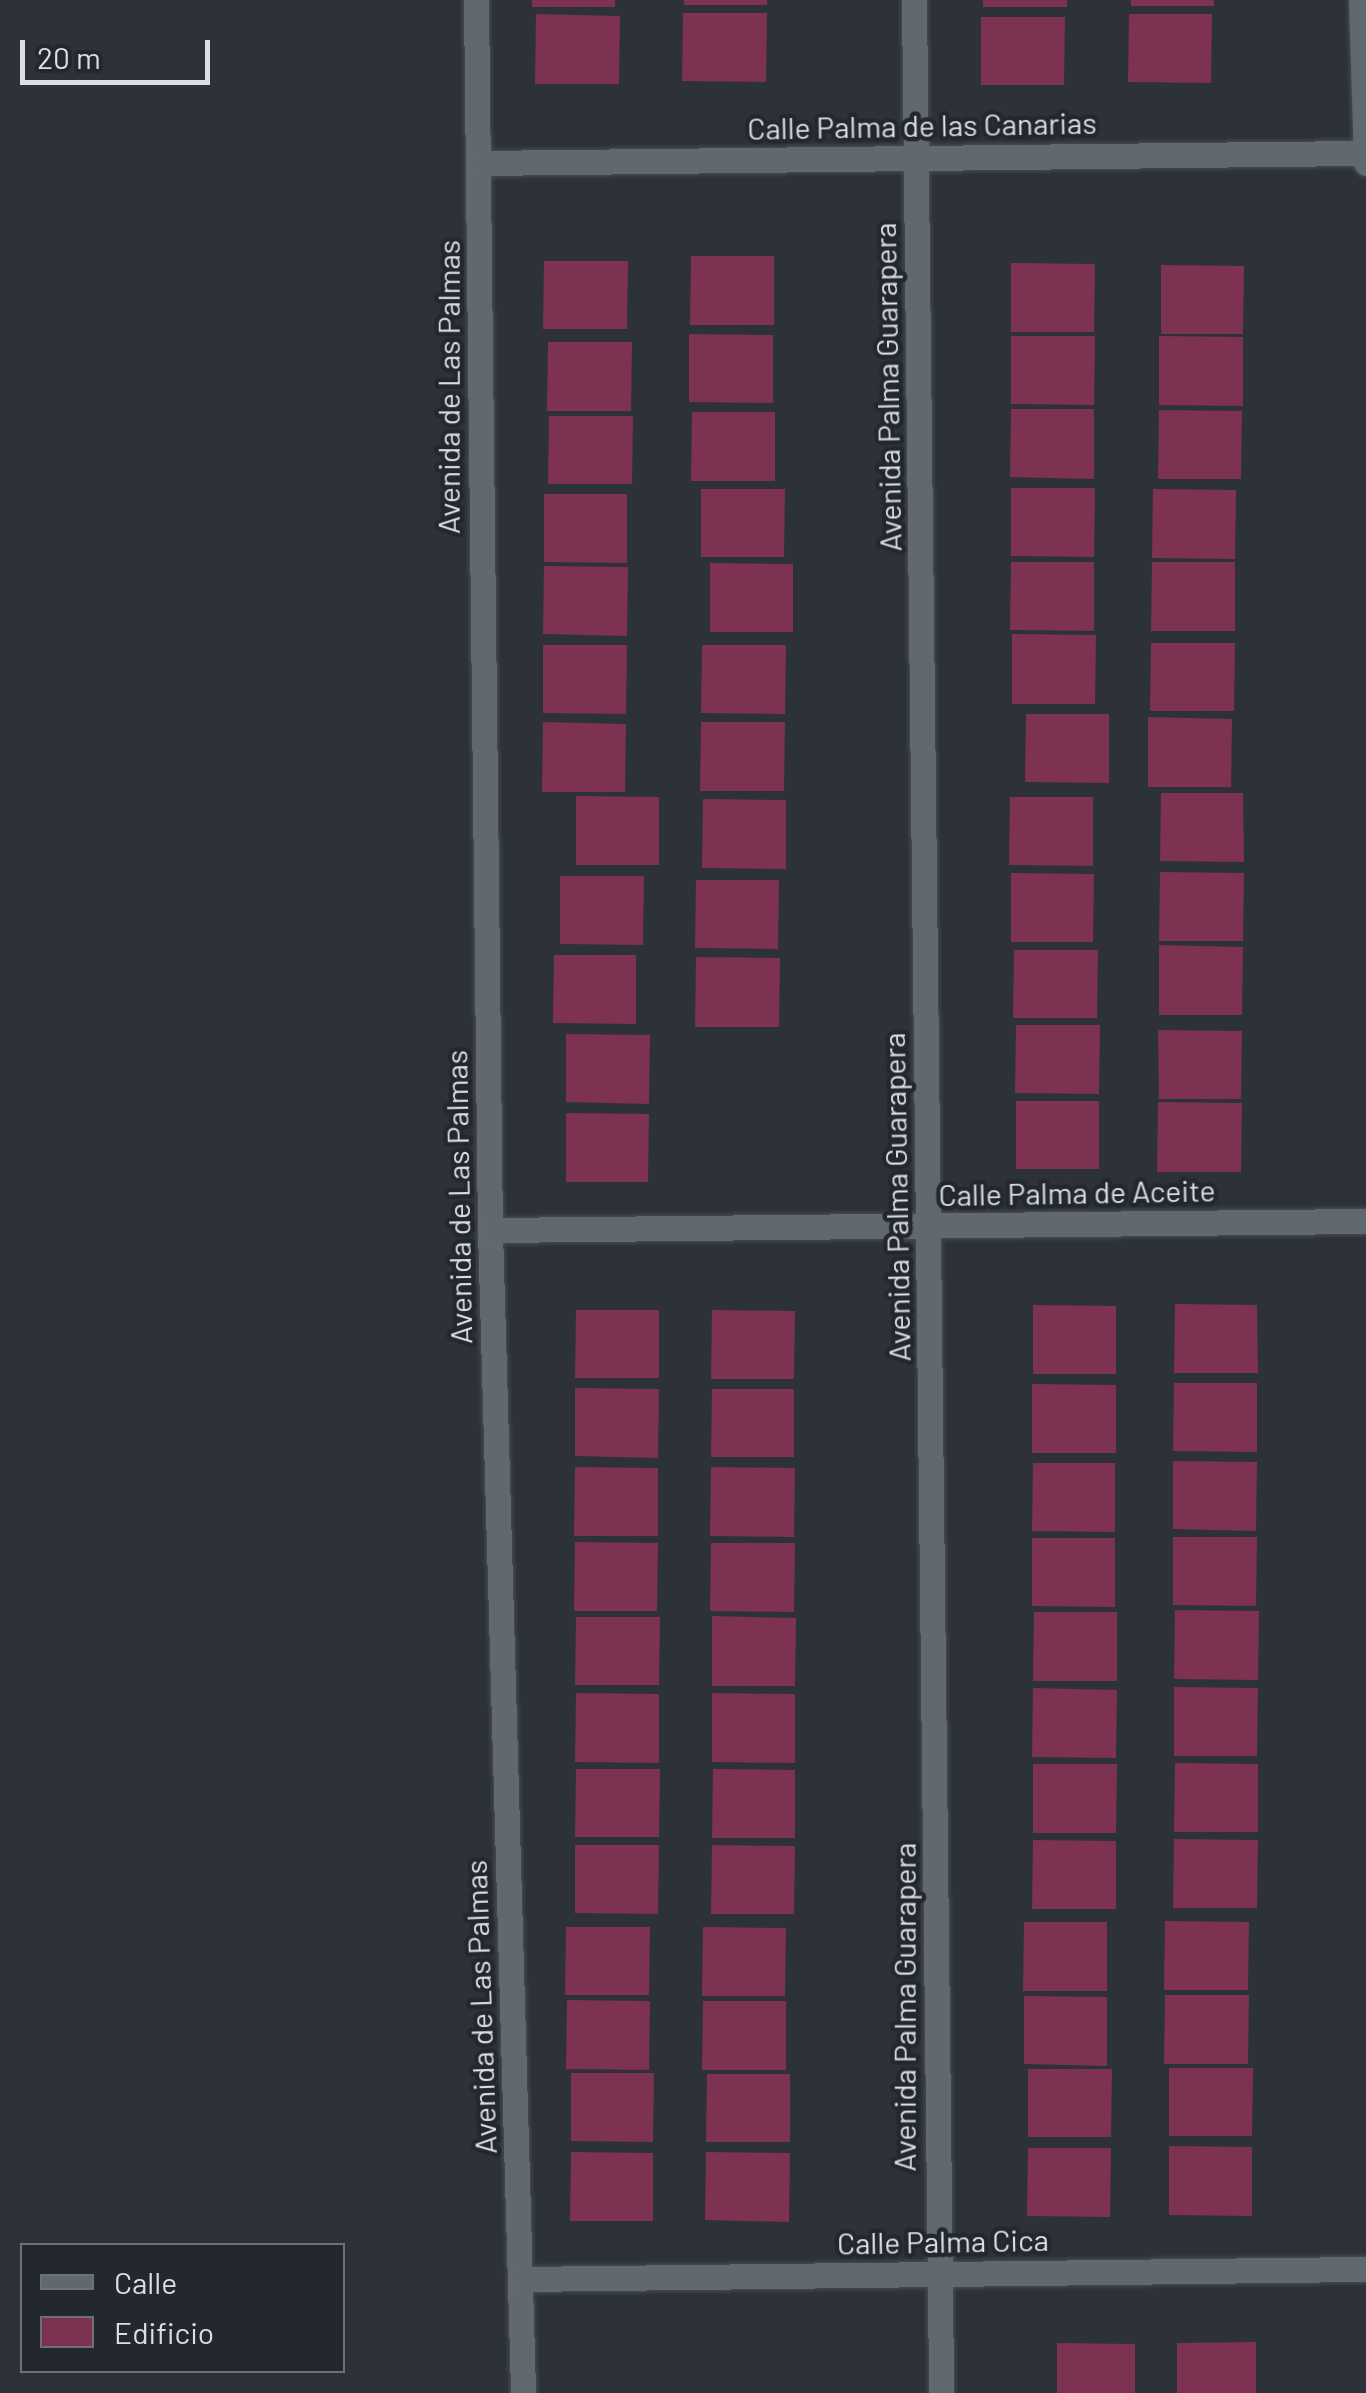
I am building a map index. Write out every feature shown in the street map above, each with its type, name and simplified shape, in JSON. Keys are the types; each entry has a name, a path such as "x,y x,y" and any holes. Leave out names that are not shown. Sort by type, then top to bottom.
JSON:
{"street":[{"name":"Avenida de Las Palmas","path":"476,0 490,1230 523,2393"},
{"name":"Avenida Palma Guarapera","path":"914,0 941,2393"},
{"path":"1361,0 1366,163"},
{"name":"Calle Palma de las Canarias","path":"478,163 1366,153"},
{"name":"Calle Palma de Aceite","path":"490,1230 1366,1222"},
{"name":"Calle Palma Cica","path":"520,2279 1366,2269"}],"building":[{"path":"532,0 615,0 615,7 532,7"},
{"path":"684,0 767,0 767,5 684,5"},
{"path":"983,0 1067,0 1067,7 983,7"},
{"path":"1131,0 1214,0 1214,6 1131,6"},
{"path":"683,13 767,13 766,82 682,81"},
{"path":"536,14 620,16 619,84 535,84"},
{"path":"1129,14 1212,14 1211,83 1128,82"},
{"path":"981,17 1065,17 1064,85 981,85"},
{"path":"691,256 774,256 774,325 690,325"},
{"path":"544,261 628,261 627,329 543,329"},
{"path":"1011,263 1095,264 1094,332 1011,332"},
{"path":"1161,265 1244,266 1243,334 1161,334"},
{"path":"689,334 773,335 773,403 689,402"},
{"path":"1011,336 1095,336 1094,405 1011,404"},
{"path":"1159,336 1243,337 1243,406 1159,405"},
{"path":"548,342 632,342 631,411 547,411"},
{"path":"1011,409 1094,409 1094,479 1010,477"},
{"path":"1159,410 1242,411 1241,479 1158,479"},
{"path":"692,412 775,412 775,481 691,481"},
{"path":"549,416 633,416 632,484 548,484"},
{"path":"1011,488 1095,488 1094,557 1011,556"},
{"path":"701,489 785,489 784,557 701,557"},
{"path":"1153,489 1236,490 1235,559 1152,558"},
{"path":"544,494 627,494 627,563 544,562"},
{"path":"1011,562 1094,562 1094,631 1010,630"},
{"path":"1152,562 1235,562 1235,631 1151,631"},
{"path":"710,563 793,564 793,632 710,632"},
{"path":"544,566 628,567 627,636 543,634"},
{"path":"1012,634 1096,635 1095,704 1012,704"},
{"path":"1151,643 1235,643 1234,711 1150,711"},
{"path":"543,645 627,645 626,714 543,713"},
{"path":"702,645 786,645 785,714 701,713"},
{"path":"1026,714 1109,714 1109,783 1025,782"},
{"path":"1148,717 1232,719 1231,787 1148,787"},
{"path":"543,722 626,724 625,792 542,792"},
{"path":"701,722 785,722 784,791 700,791"},
{"path":"1161,793 1243,793 1244,862 1160,861"},
{"path":"576,796 659,797 659,865 576,865"},
{"path":"1010,797 1093,797 1093,866 1009,865"},
{"path":"703,799 786,800 786,869 702,868"},
{"path":"1160,872 1244,873 1243,941 1159,941"},
{"path":"1011,873 1094,874 1093,942 1011,942"},
{"path":"560,876 644,876 643,945 560,944"},
{"path":"696,880 779,880 778,949 695,948"},
{"path":"1159,945 1243,947 1242,1015 1159,1015"},
{"path":"1014,950 1098,950 1097,1018 1013,1018"},
{"path":"554,955 636,955 636,1024 553,1023"},
{"path":"696,957 780,958 779,1027 695,1027"},
{"path":"1016,1025 1100,1025 1099,1094 1015,1093"},
{"path":"1158,1030 1242,1031 1241,1099 1159,1099"},
{"path":"566,1034 650,1035 649,1104 566,1102"},
{"path":"1016,1101 1099,1101 1099,1169 1016,1169"},
{"path":"1158,1102 1242,1103 1241,1172 1157,1172"},
{"path":"566,1113 649,1114 648,1182 566,1182"},
{"path":"1175,1304 1257,1305 1258,1373 1174,1373"},
{"path":"1033,1305 1116,1306 1116,1374 1033,1374"},
{"path":"576,1310 659,1310 659,1378 575,1378"},
{"path":"712,1310 795,1311 794,1379 711,1379"},
{"path":"1174,1383 1257,1383 1257,1452 1173,1451"},
{"path":"1032,1384 1116,1385 1116,1453 1032,1453"},
{"path":"575,1388 659,1389 658,1458 575,1456"},
{"path":"712,1389 794,1389 794,1457 711,1457"},
{"path":"1173,1461 1257,1462 1256,1531 1173,1529"},
{"path":"1033,1463 1115,1463 1115,1532 1032,1531"},
{"path":"575,1467 658,1468 658,1536 574,1536"},
{"path":"711,1467 795,1468 794,1537 710,1536"},
{"path":"1173,1537 1257,1537 1256,1606 1173,1605"},
{"path":"1032,1538 1115,1538 1115,1607 1032,1606"},
{"path":"575,1542 658,1543 657,1611 574,1611"},
{"path":"711,1543 795,1543 794,1612 710,1611"},
{"path":"1175,1610 1259,1611 1258,1680 1174,1679"},
{"path":"1034,1612 1117,1612 1117,1681 1033,1681"},
{"path":"712,1616 796,1618 795,1686 712,1686"},
{"path":"576,1617 660,1617 659,1685 575,1685"},
{"path":"1174,1687 1258,1688 1257,1756 1174,1756"},
{"path":"1033,1688 1117,1690 1116,1758 1032,1757"},
{"path":"576,1693 659,1694 659,1763 575,1762"},
{"path":"712,1693 795,1694 795,1763 712,1762"},
{"path":"1175,1763 1258,1764 1258,1832 1174,1832"},
{"path":"1033,1764 1117,1764 1116,1833 1033,1833"},
{"path":"576,1769 660,1769 659,1837 575,1837"},
{"path":"713,1769 795,1770 795,1838 712,1838"},
{"path":"1174,1839 1258,1840 1257,1908 1173,1908"},
{"path":"1033,1840 1116,1841 1116,1909 1032,1909"},
{"path":"575,1845 659,1845 658,1914 575,1913"},
{"path":"712,1845 795,1846 794,1914 711,1914"},
{"path":"1165,1921 1249,1922 1248,1990 1164,1990"},
{"path":"1024,1922 1107,1922 1107,1991 1023,1991"},
{"path":"566,1927 650,1927 649,1995 565,1995"},
{"path":"703,1927 786,1928 785,1996 702,1996"},
{"path":"1165,1995 1249,1995 1248,2064 1164,2064"},
{"path":"1024,1996 1107,1997 1107,2066 1024,2064"},
{"path":"567,2000 650,2001 649,2070 566,2069"},
{"path":"703,2001 786,2001 786,2070 702,2070"},
{"path":"1169,2068 1253,2068 1252,2136 1169,2136"},
{"path":"1028,2069 1112,2069 1111,2137 1028,2137"},
{"path":"571,2073 654,2073 653,2142 571,2141"},
{"path":"707,2074 790,2074 790,2142 706,2142"},
{"path":"1169,2146 1252,2147 1252,2216 1169,2215"},
{"path":"1028,2148 1111,2148 1110,2217 1027,2216"},
{"path":"571,2152 653,2153 653,2221 570,2221"},
{"path":"706,2152 790,2153 789,2222 705,2220"},
{"path":"1256,2342 1256,2393 1177,2393 1177,2343"},
{"path":"1057,2343 1135,2344 1135,2393 1057,2393"}]}
